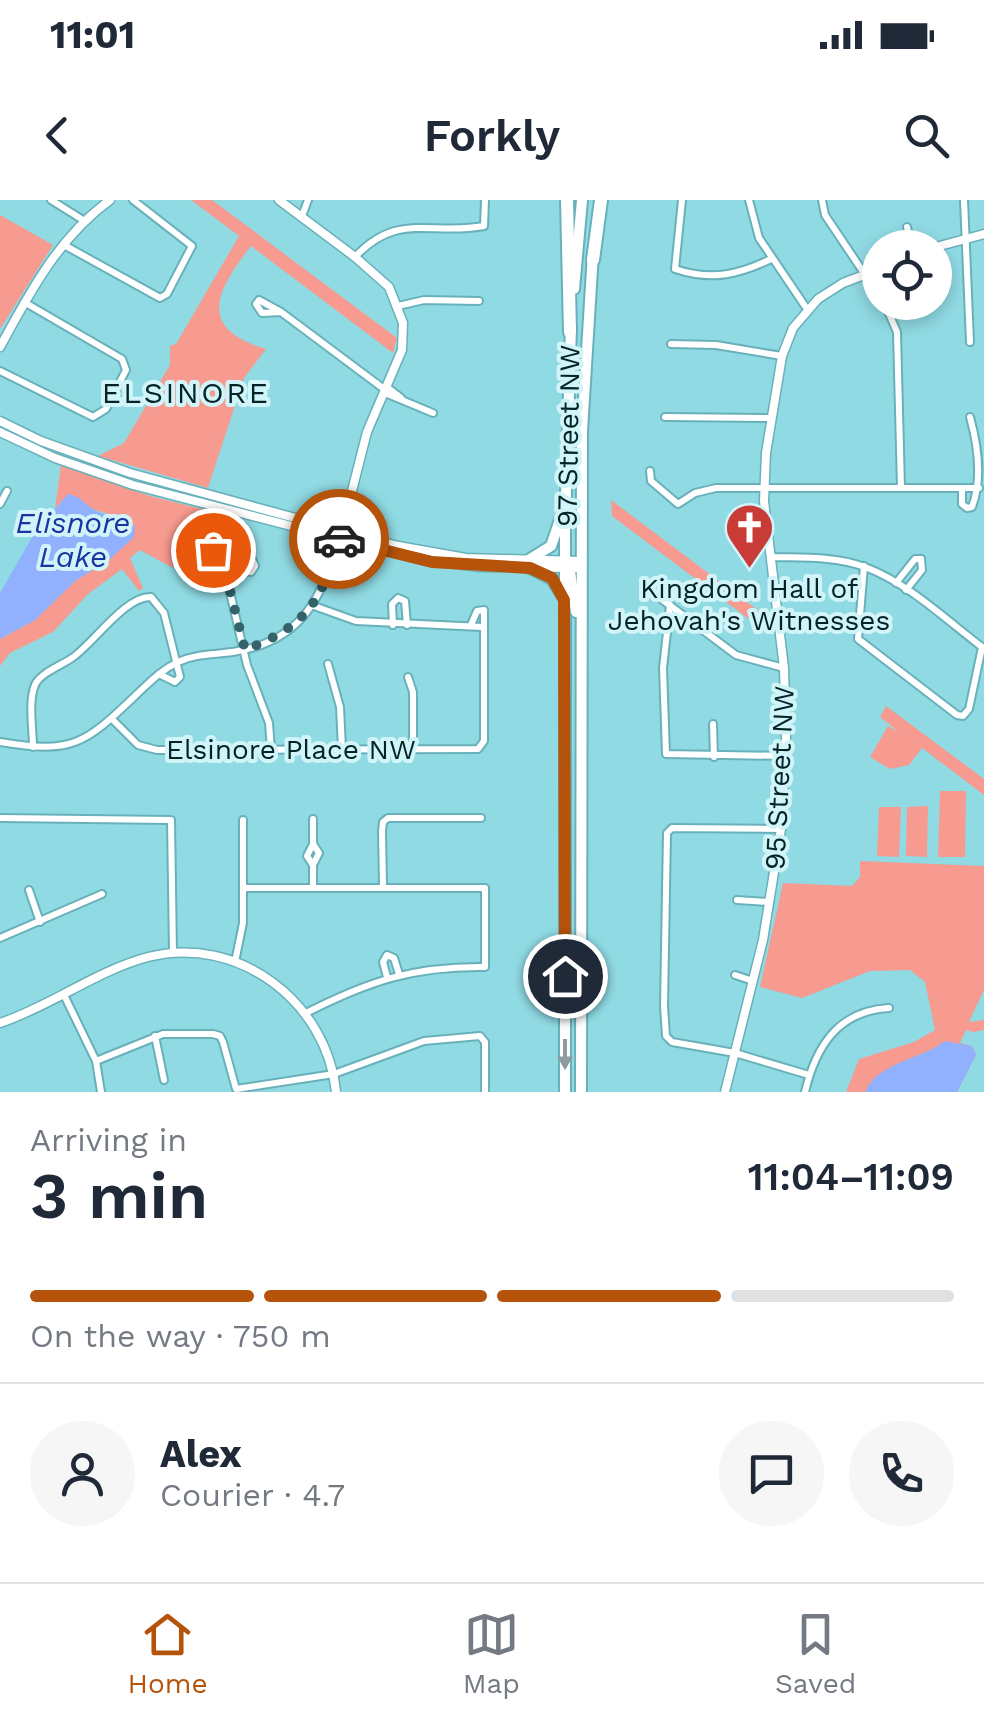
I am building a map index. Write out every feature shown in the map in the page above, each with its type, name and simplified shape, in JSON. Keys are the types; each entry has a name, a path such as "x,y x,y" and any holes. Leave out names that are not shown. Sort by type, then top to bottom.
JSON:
{"highway":[{"path":"566,200 570,332"},
{"path":"593,260 598,200"}],"main road":[{"name":"97 Street NW","path":"580,1092 581,663 566,502 570,332 582,200"},
{"name":"97 Street NW","path":"565,1092 564,600 573,565 593,260"},
{"path":"564,600 552,578 528,564 551,546 566,502"}],"street":[{"path":"51,200 82,220"},
{"path":"0,346 44,268 82,220 110,200"},
{"path":"64,245 160,298 167,294 192,246 133,200"},
{"path":"0,742 34,748 62,747 85,740 159,674 178,662 194,656 245,650 293,627 314,606 325,587 367,432 402,350 403,324 388,287 279,200"},
{"path":"302,216 308,200"},
{"path":"355,257 372,239 396,229 484,226 486,200"},
{"path":"682,200 675,268 690,274 724,277 742,273 771,258"},
{"path":"750,200 759,238 807,309 828,292 862,276"},
{"path":"822,200 825,215 862,270"},
{"path":"964,200 970,342"},
{"path":"907,226 908,230"},
{"path":"952,242 984,234"},
{"path":"398,306 424,300 478,301"},
{"path":"0,371 93,417 106,409 126,364 24,302"},
{"name":"95 Street NW","path":"725,1092 771,902 782,829 786,756 784,668 764,488 782,356 793,328 807,309"},
{"path":"281,312 384,389 433,413"},
{"path":"891,320 897,332 901,488"},
{"path":"671,344 716,345 782,356"},
{"path":"664,417 772,418"},
{"path":"962,488 962,504 967,508 972,506 979,488 976,436 970,417"},
{"path":"0,421 41,441 130,473 340,535"},
{"path":"0,432 55,458 133,485 340,535 429,553 573,565"},
{"path":"650,471 651,481 678,504 695,493 716,488 979,488"},
{"path":"0,504 7,491"},
{"path":"225,571 250,572 254,566 252,559 213,550 208,556 210,563 225,571 247,664 269,722 271,750"},
{"path":"771,557 826,558 864,566 896,583 982,646 970,709 963,716 858,639 864,566"},
{"path":"896,583 916,559 921,559 922,570 906,590"},
{"path":"652,592 736,655 784,668"},
{"path":"34,748 33,690 37,680 77,655 144,596 151,597 164,613 180,677 177,681 159,674"},
{"path":"393,625 392,604 398,598 405,601 407,624"},
{"path":"670,604 663,668 666,754 786,756"},
{"path":"314,606 356,622 393,625 482,627 486,612 477,610 471,624"},
{"name":"Elsinore Place NW","path":"112,719 138,744 157,750 481,746 482,627"},
{"path":"328,664 340,707 342,750"},
{"path":"408,677 413,692 413,749"},
{"path":"713,724 714,756"},
{"path":"0,818 171,820 173,953"},
{"path":"383,888 383,822 388,818 482,818"},
{"path":"313,819 313,844 319,856 313,864 313,888"},
{"path":"235,962 243,922 243,820"},
{"path":"782,829 672,828 667,833 666,1036 672,1042 735,1054 809,1075"},
{"path":"244,888 484,888 484,967 433,968 399,974 354,989 306,1013"},
{"path":"29,890 40,922"},
{"path":"0,938 102,894"},
{"name":"95 Street NW","path":"737,900 771,902"},
{"path":"0,1023 129,964 173,953 202,954 235,962 284,990 306,1013 321,1037 336,1092"},
{"path":"387,978 383,962 387,955 394,958 399,974"},
{"path":"734,975 753,980"},
{"path":"64,995 96,1061 101,1092"},
{"path":"806,1092 809,1075 826,1040 841,1024 866,1011 889,1008"},
{"path":"96,1061 155,1036 187,1032 220,1036 236,1089 334,1074 424,1042 484,1038 485,1092"},
{"path":"155,1036 164,1080"}],"shaded area":[{"path":"191,200 212,200 397,338 393,353 251,246 229,278 219,306 221,319 229,330 266,349 244,378 208,488 98,456 124,443 170,365 170,346 176,344 239,236"},
{"path":"0,215 53,245 0,329"},
{"path":"61,465 150,496 206,510 178,543 173,568 140,550 130,558 143,588 139,591 122,569 88,594 53,632 10,653 0,666 0,639 35,620 75,581 109,560 129,520 95,510 68,494 55,509"},
{"path":"611,500 768,618 770,635 612,516"},
{"path":"886,706 984,779 984,795 922,748 909,765 890,769 870,757 888,726 899,732 880,717"},
{"path":"940,791 966,791 965,857 938,857"},
{"path":"928,806 927,857 906,856 907,807"},
{"path":"879,807 901,807 899,857 877,856"},
{"path":"860,861 984,866 984,990 969,1022 984,1020 984,1030 966,1030 960,1043 972,1046 976,1055 957,1092 846,1092 859,1059 914,1042 935,1030 925,982 910,970 870,971 802,998 760,987 783,883 852,886 860,877"}],"water":[{"name":"Elisnore Lake","path":"68,494 96,511 127,520 135,527 134,537 109,560 75,581 35,620 0,639 0,593 34,534"},
{"path":"945,1041 972,1046 976,1055 957,1092 865,1092 879,1074"}],"way so far":[{"path":"213,550 208,556 210,563 225,571 245,650 293,627 314,606 325,587 339,539"}],"place":[{"name":"Kingdom Hall of Jehovah's Witnesses","path":"749,570"}],"district":[{"name":"ELSINORE","path":"186,393"}],"route":[{"path":"339,539 432,562 530,568 546,574 560,588 564,600 565,976"}]}
